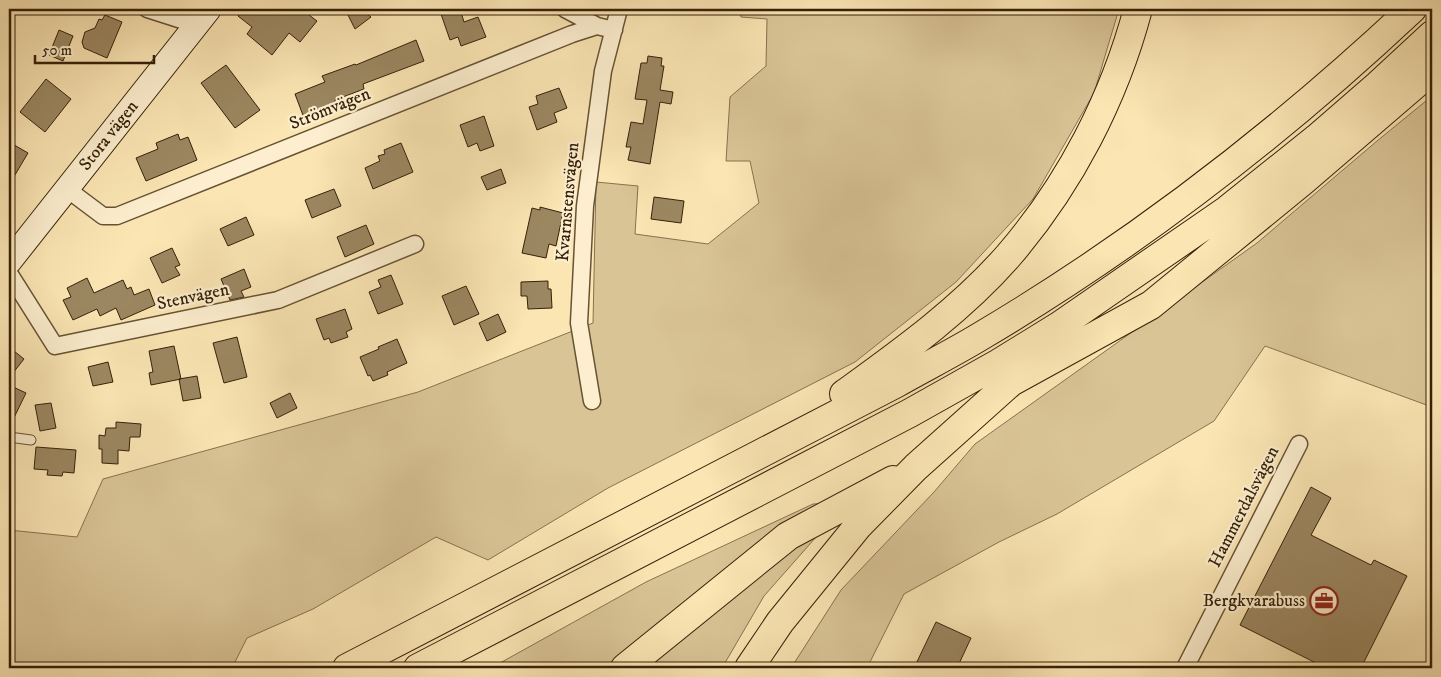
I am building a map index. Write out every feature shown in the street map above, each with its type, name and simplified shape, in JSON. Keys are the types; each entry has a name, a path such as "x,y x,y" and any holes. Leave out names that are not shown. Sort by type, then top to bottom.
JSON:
{"highway":[{"path":"748,460 828,406 914,342 953,309 1008,256 1035,222 1087,141 1109,94 1125,52 1138,9"},
{"path":"347,668 895,384 981,336 1088,268 1165,215 1299,110 1412,9"},
{"path":"418,668 910,413 999,363 1059,326 1227,210 1378,86 1432,35"},
{"path":"749,668 780,622 858,526 916,467 1011,382 1151,305 1303,181 1432,70"},
{"path":"625,668 788,536 916,467"}],"street":[{"path":"147,9 203,17"},
{"path":"565,9 597,26 614,30"},
{"name":"Kvarnstensvägen","path":"592,401 579,323 585,206 603,71 619,9"},
{"name":"Stora vägen","path":"9,262 203,17"},
{"name":"Strömvägen","path":"67,189 103,216 117,216 597,26"},
{"name":"Stenvägen","path":"9,273 55,346 278,300 416,244"},
{"name":"Hammerdalsvägen","path":"1184,668 1299,444"}],"lane":[{"path":"9,437 31,440"}],"shaded area":[{"path":"738,9 1119,9 1094,93 1033,199 956,282 855,362 608,488 488,560 436,537 313,609 247,638 232,668 52,668 50,665 15,667 9,662 9,530 77,537 103,479 418,392 593,323 596,182 638,186 635,234 708,244 759,203 750,161 726,161 730,97 766,66 767,19 741,17"},
{"path":"1432,96 1432,407 1265,346 1214,421 1057,514 999,542 904,594 867,668 791,668 841,590 934,492 975,444 1257,243"},
{"path":"847,502 764,596 722,668 491,668 646,582 813,504"}],"building":[{"path":"244,9 301,9 317,21 300,42 289,33 272,55 247,34 252,27 238,16"},
{"path":"345,9 362,9 371,17 355,29"},
{"path":"460,9 464,22 478,17 486,37 461,46 458,37 450,40 441,14"},
{"path":"105,15 122,22 107,58 84,48 82,42 85,32 95,28 99,19 102,20"},
{"path":"59,30 73,36 63,61 49,55"},
{"path":"416,40 424,61 363,84 364,89 335,100 336,106 304,118 295,94 325,82 322,76 356,65"},
{"path":"648,56 662,58 661,66 664,66 660,90 673,92 671,104 660,102 650,164 628,160 631,147 626,147 631,122 643,124 647,100 635,99 641,63 647,63"},
{"path":"226,65 260,110 235,128 201,83"},
{"path":"46,79 71,99 45,132 20,112"},
{"path":"559,88 567,108 554,113 557,122 537,130 529,107 538,104 536,96"},
{"path":"484,116 494,146 480,151 477,143 468,147 460,125"},
{"path":"178,134 180,140 188,137 197,160 146,181 136,158 158,149 156,143"},
{"path":"9,142 28,153 9,185"},
{"path":"401,143 413,172 373,189 365,168 380,161 378,156 385,154 384,150"},
{"path":"501,169 506,183 487,190 481,177"},
{"path":"334,189 341,206 312,218 305,200"},
{"path":"654,197 684,201 681,223 651,219"},
{"path":"540,207 563,213 556,246 549,244 546,258 522,253 532,208 540,210"},
{"path":"246,217 254,235 228,246 220,229"},
{"path":"366,225 374,244 345,257 337,237"},
{"path":"172,248 180,265 175,267 180,275 162,283 150,258"},
{"path":"244,269 251,287 241,291 244,297 230,300 221,279"},
{"path":"391,275 403,304 378,314 369,292 381,287 378,280"},
{"path":"87,278 94,293 123,280 127,289 131,287 134,295 149,289 155,305 121,320 116,308 100,316 97,309 73,320 63,300 71,297 67,288"},
{"path":"548,281 548,289 551,289 552,308 528,309 527,296 521,296 521,282"},
{"path":"466,286 479,314 454,325 442,296"},
{"path":"345,309 352,329 346,332 348,337 331,343 329,338 324,340 316,319"},
{"path":"498,314 506,332 487,341 479,323"},
{"path":"237,337 247,377 224,383 213,343"},
{"path":"397,339 407,363 387,372 388,375 373,381 370,375 368,376 360,357"},
{"path":"174,346 181,379 151,385 149,373 153,372 149,351"},
{"path":"9,347 24,359 9,378"},
{"path":"108,362 113,382 93,386 88,367"},
{"path":"197,376 201,398 183,401 179,379"},
{"path":"9,385 26,393 9,428"},
{"path":"290,393 297,408 277,418 270,403"},
{"path":"51,403 56,428 40,431 35,405"},
{"path":"116,422 141,424 140,437 130,437 129,451 118,450 118,464 102,463 99,435 105,436 106,428 116,428"},
{"path":"36,447 76,450 74,473 63,472 62,476 47,475 48,470 34,469"},
{"name":"Bergkvarabuss","path":"1311,487 1331,498 1311,535 1371,565 1374,560 1407,576 1361,668 1326,668 1240,625"},
{"path":"936,622 971,638 957,668 914,668"}],"place":[{"name":"Bergkvarabuss","path":"1324,601"}]}
